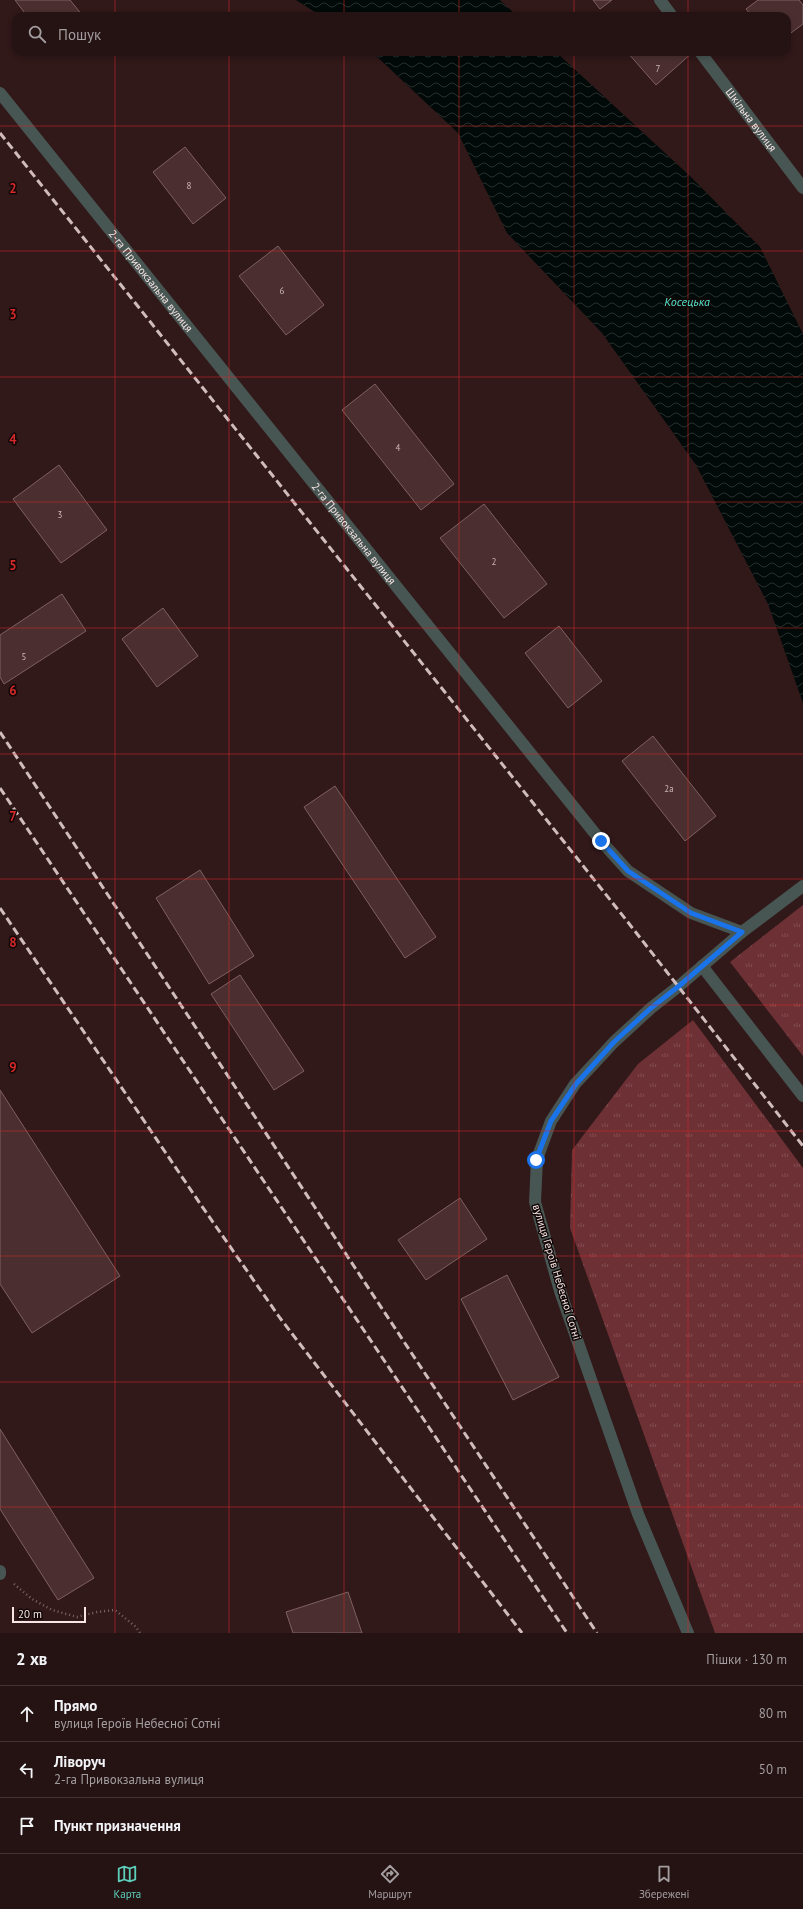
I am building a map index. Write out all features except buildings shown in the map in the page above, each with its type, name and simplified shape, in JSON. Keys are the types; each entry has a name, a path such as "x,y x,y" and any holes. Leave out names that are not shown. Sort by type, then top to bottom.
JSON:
{"street":[{"path":"660,0 669,12"},
{"name":"Шкільна вулиця","path":"703,56 803,188"},
{"name":"2-га Привокзальна вулиця","path":"0,93 601,841 628,871 685,909 742,932"},
{"name":"вулиця Героїв Небесної Сотні","path":"688,1633 638,1514 560,1291 535,1202 536,1160 551,1121 576,1084 614,1042 742,932 803,886"},
{"path":"702,966 803,1096"}],"path":[{"path":"0,1573 32,1599 52,1610 77,1617 97,1612 115,1610 136,1627 140,1633"}],"green space":[{"path":"803,905 803,1056 730,962"},
{"path":"693,1020 803,1168 803,1633 715,1633 570,1228 572,1150 638,1064"}],"water":[{"path":"296,0 500,0 513,12 315,12"},
{"name":"Косецька","path":"376,56 560,56 692,178 760,247 803,334 803,703 768,604 696,465 602,333 507,233 458,133"}],"railway":[{"path":"0,133 627,921 803,1146"},
{"path":"0,732 597,1633"},
{"path":"0,788 567,1633"},
{"path":"0,908 201,1205 280,1318 522,1633"}],"route":[{"path":"536,1160 551,1121 576,1084 614,1042 651,1008 742,932 691,913 655,890 628,871 601,841"}]}
